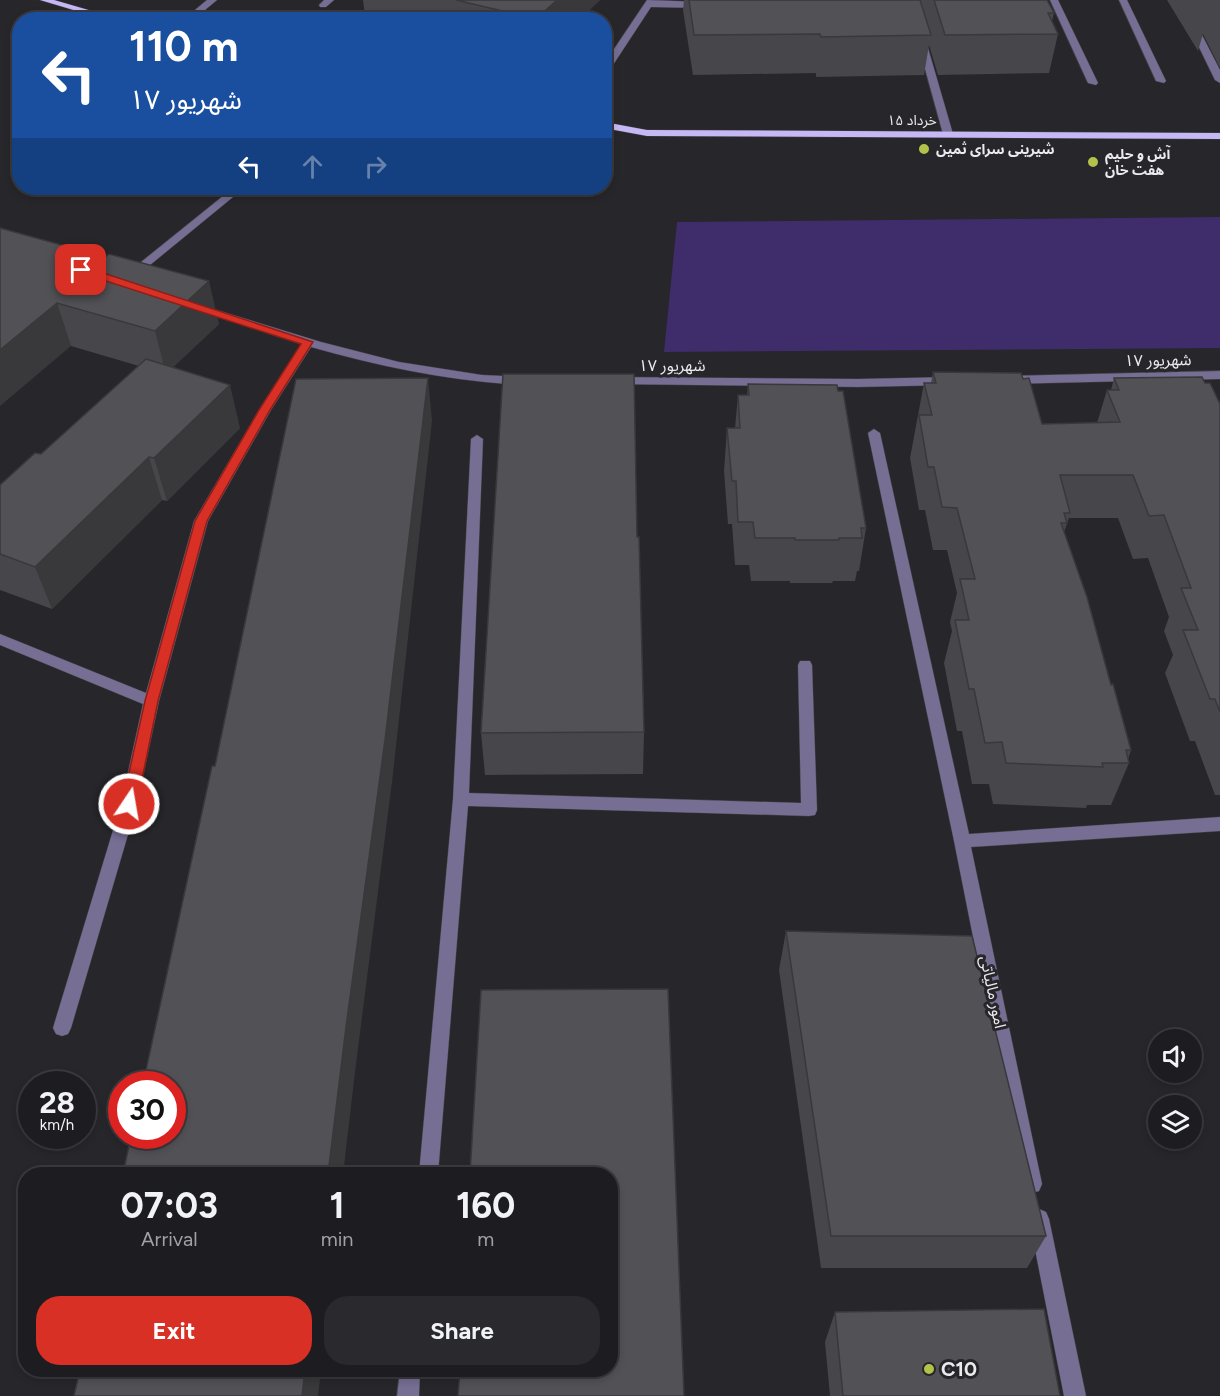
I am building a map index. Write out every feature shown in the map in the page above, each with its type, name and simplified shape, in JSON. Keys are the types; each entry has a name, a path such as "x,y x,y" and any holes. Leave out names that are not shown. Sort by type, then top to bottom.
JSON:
{"main road":[{"path":"44,0 89,12"},
{"name":"۱۵ خرداد","path":"612,126 647,133 1220,135"}],"street":[{"path":"196,12 210,0"},
{"path":"1054,0 1093,82"},
{"path":"1123,0 1161,81"},
{"path":"1180,0 1220,80"},
{"path":"612,60 650,2 708,5"},
{"path":"900,8 911,4 948,134"},
{"path":"127,284 230,195"},
{"path":"187,304 365,358 483,381 542,381"},
{"path":"62,1028 129,804 151,701 201,521 265,410 308,342"},
{"name":"۱۷ شهریور","path":"1000,380 1205,380 1220,375"},
{"name":"۱۷ شهریور","path":"600,381 858,383 965,381"},
{"name":"امور مالیاتی","path":"874,433 962,840 1075,1396"},
{"path":"429,1167 461,799 477,440"},
{"path":"0,639 151,701"},
{"path":"461,799 809,810 805,665"},
{"path":"962,840 1220,824"},
{"path":"408,1396 409,1377"}],"shaded area":[{"path":"1220,217 1220,348 664,352 677,222"}],"building":[{"path":"456,0 557,0 544,12 507,12"},
{"path":"689,0 920,0 931,35 821,37 820,34 694,35"},
{"path":"934,0 1047,0 1054,13 1048,13 1058,34 945,35"},
{"path":"0,228 105,257 109,254 209,281 155,331 57,303 0,350"},
{"path":"146,359 230,385 154,458 149,457 35,567 0,554 0,485 35,453 41,454"},
{"path":"933,372 1021,373 1023,379 1029,378 1042,424 1120,422 1107,390 1119,390 1114,378 1202,377 1205,383 1210,383 1220,404 1220,712 1215,699 1210,699 1183,630 1198,630 1181,588 1191,588 1164,515 1149,516 1133,475 1060,475 1070,513 1064,513 1067,523 1061,523 1087,597 1111,685 1113,684 1131,750 1126,750 1129,763 1102,763 1103,767 1006,763 1002,742 985,743 974,689 969,689 955,620 969,620 960,579 975,579 957,508 942,507 934,467 928,467 919,415 932,415 924,383 936,383"},
{"path":"503,374 634,374 644,732 481,733"},
{"path":"428,378 385,740 329,1167 124,1167 128,1149 186,1149 186,1071 146,1071 212,766 215,766 296,379"},
{"path":"748,384 837,385 838,391 843,391 866,528 861,528 862,538 795,540 795,538 755,538 753,522 738,522 736,481 732,481 727,428 740,428 738,395 749,395"},
{"path":"786,931 972,936 1046,1236 831,1236"},
{"path":"668,989 684,1396 458,1396 459,1377 618,1377 618,1167 470,1167 481,990"},
{"path":"1044,1309 1060,1396 843,1396 835,1312"},
{"path":"78,1377 304,1377 302,1396 74,1396"}],"place":[{"name":"شیرینی سرای ثمین","path":"924,149"},
{"name":"آش و حلیم هفت خان","path":"1093,162"},
{"name":"C10","path":"929,1369"}],"route":[{"path":"81,270 308,342 265,410 201,521 151,701 129,804"}]}
